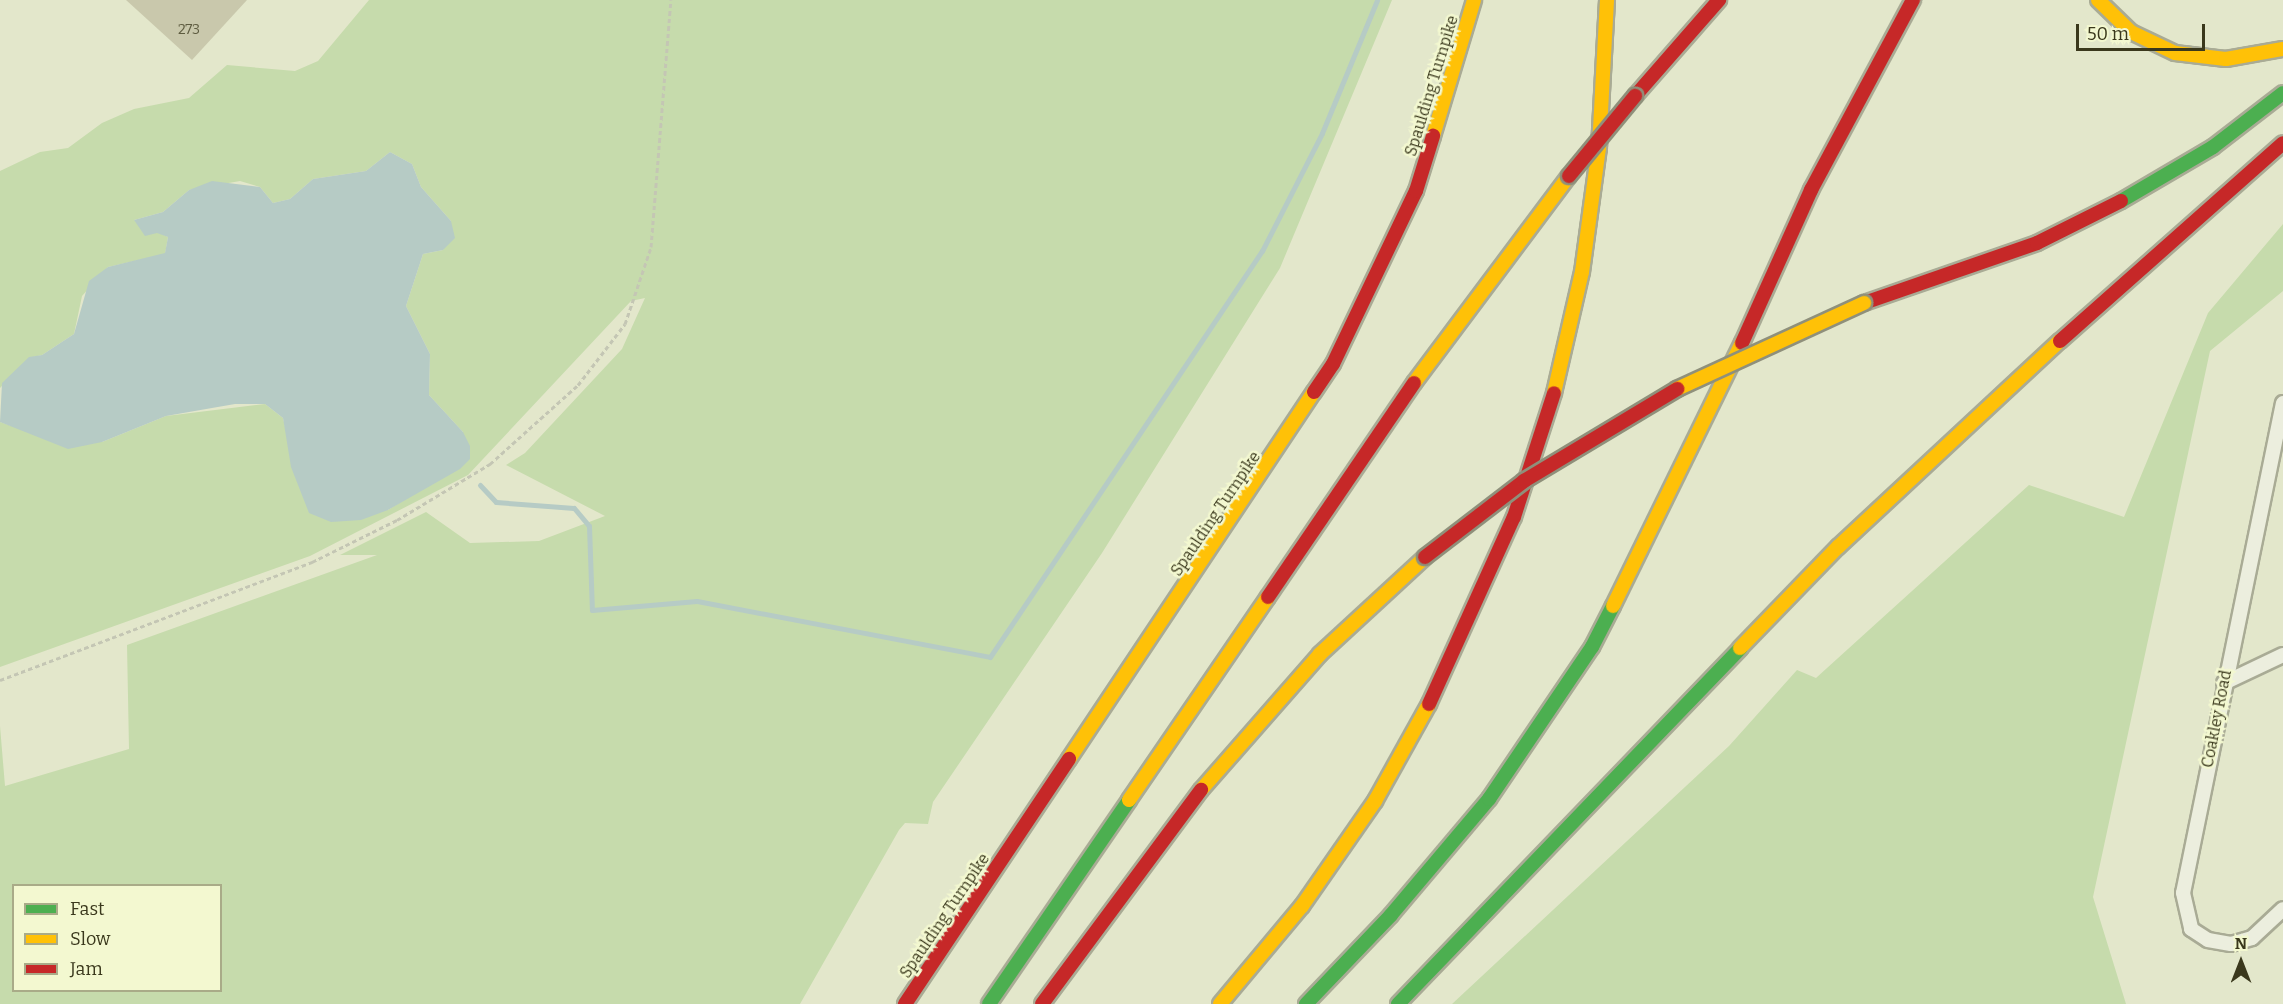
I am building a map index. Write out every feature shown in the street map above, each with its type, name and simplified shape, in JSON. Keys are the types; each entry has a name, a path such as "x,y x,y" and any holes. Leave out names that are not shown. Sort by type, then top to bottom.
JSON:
{"highway":[{"name":"Spaulding Turnpike","path":"905,1004 1333,364 1416,191 1474,0"},
{"path":"1220,1004 1302,906 1375,801 1442,682 1514,517 1553,396 1582,272 1600,137 1607,0"},
{"path":"989,1004 1441,344 1569,176 1719,0"},
{"path":"1306,1004 1391,915 1489,799 1592,647 1701,433 1811,190 1913,0"},
{"path":"2098,0 2131,32 2175,53 2226,59 2283,49"},
{"path":"1041,1004 1188,805 1266,710 1425,557 1524,481 1640,408 1758,348 1864,303 2037,243 2097,215 2213,147 2283,93"},
{"path":"1398,1004 1838,547 1973,418 2283,143"}],"street":[{"name":"Coakley Road","path":"2283,404 2184,874 2183,911 2191,929 2208,940 2231,944 2252,938 2283,909"},
{"path":"2224,683 2283,655"}],"path":[{"path":"0,680 312,562 397,520 490,464 578,385 625,324 651,247 670,0"}],"green space":[{"path":"369,0 1392,0 1280,268 1102,553 933,802 928,824 905,823 899,830 800,1004 0,1004 0,726 5,786 129,749 127,645 377,555 340,555 426,512 470,543 539,541 605,516 506,465 525,453 622,349 645,298 631,301 468,475 310,556 0,667 0,422 32,433 102,442 166,416 265,404 283,418 288,440 388,510 431,483 463,432 429,395 430,354 406,306 423,254 443,250 451,221 421,187 412,164 390,152 366,171 313,179 290,199 273,203 260,187 240,181 189,190 163,212 134,220 168,237 165,254 108,267 82,296 74,334 42,355 29,358 0,388 0,171 40,152 68,148 102,123 134,109 189,98 227,65 295,71 318,61"},
{"path":"2283,224 2283,291 2210,351 2093,897 2126,1004 1452,1004 1729,746 1797,670 1816,678 2029,485 2124,517 2208,313"}],"water":[{"path":"390,152 412,164 421,187 451,221 455,238 443,250 423,254 406,306 430,354 429,395 463,432 470,446 470,459 460,469 388,510 361,520 331,522 309,513 291,467 283,418 265,404 235,404 166,416 102,442 68,449 0,422 2,383 29,357 42,355 74,334 89,281 108,267 165,253 168,237 157,233 145,236 134,220 163,212 189,190 212,181 260,187 273,203 290,199 313,179 366,171"}],"building":[{"path":"126,0 247,0 192,60"}],"waterway":[{"path":"480,485 496,502 574,508 589,526 592,610 697,601 990,657 1262,251 1322,133 1377,0"}],"traffic: fast":[{"path":"2121,201 2213,147 2283,93"},
{"path":"1306,1004 1391,915 1489,799 1592,647 1613,606"},
{"path":"1398,1004 1740,648"},
{"path":"989,1004 1129,800"}],"traffic: slow":[{"path":"1433,136 1474,0"},
{"path":"1554,393 1582,272 1599,148 1607,0"},
{"path":"2098,0 2131,32 2175,53 2226,59 2283,49"},
{"path":"1414,383 1569,176"},
{"path":"1677,389 1864,303"},
{"path":"1740,648 1838,547 2060,341"},
{"path":"1613,606 1742,343"},
{"path":"1069,759 1314,392"},
{"path":"1201,790 1320,654 1425,557"},
{"path":"1129,800 1268,597"},
{"path":"1220,1004 1302,906 1375,801 1429,704"}],"traffic: jam":[{"path":"1635,96 1719,0"},
{"path":"1742,343 1811,190 1913,0"},
{"path":"1569,176 1635,96"},
{"path":"1314,392 1333,364 1416,191 1433,136"},
{"path":"2060,341 2283,143"},
{"path":"1864,303 2037,243 2121,201"},
{"path":"1268,597 1414,383"},
{"path":"1425,557 1524,481 1677,389"},
{"path":"1429,704 1514,517 1554,393"},
{"path":"905,1004 1069,759"},
{"path":"1042,1004 1201,790"}]}
